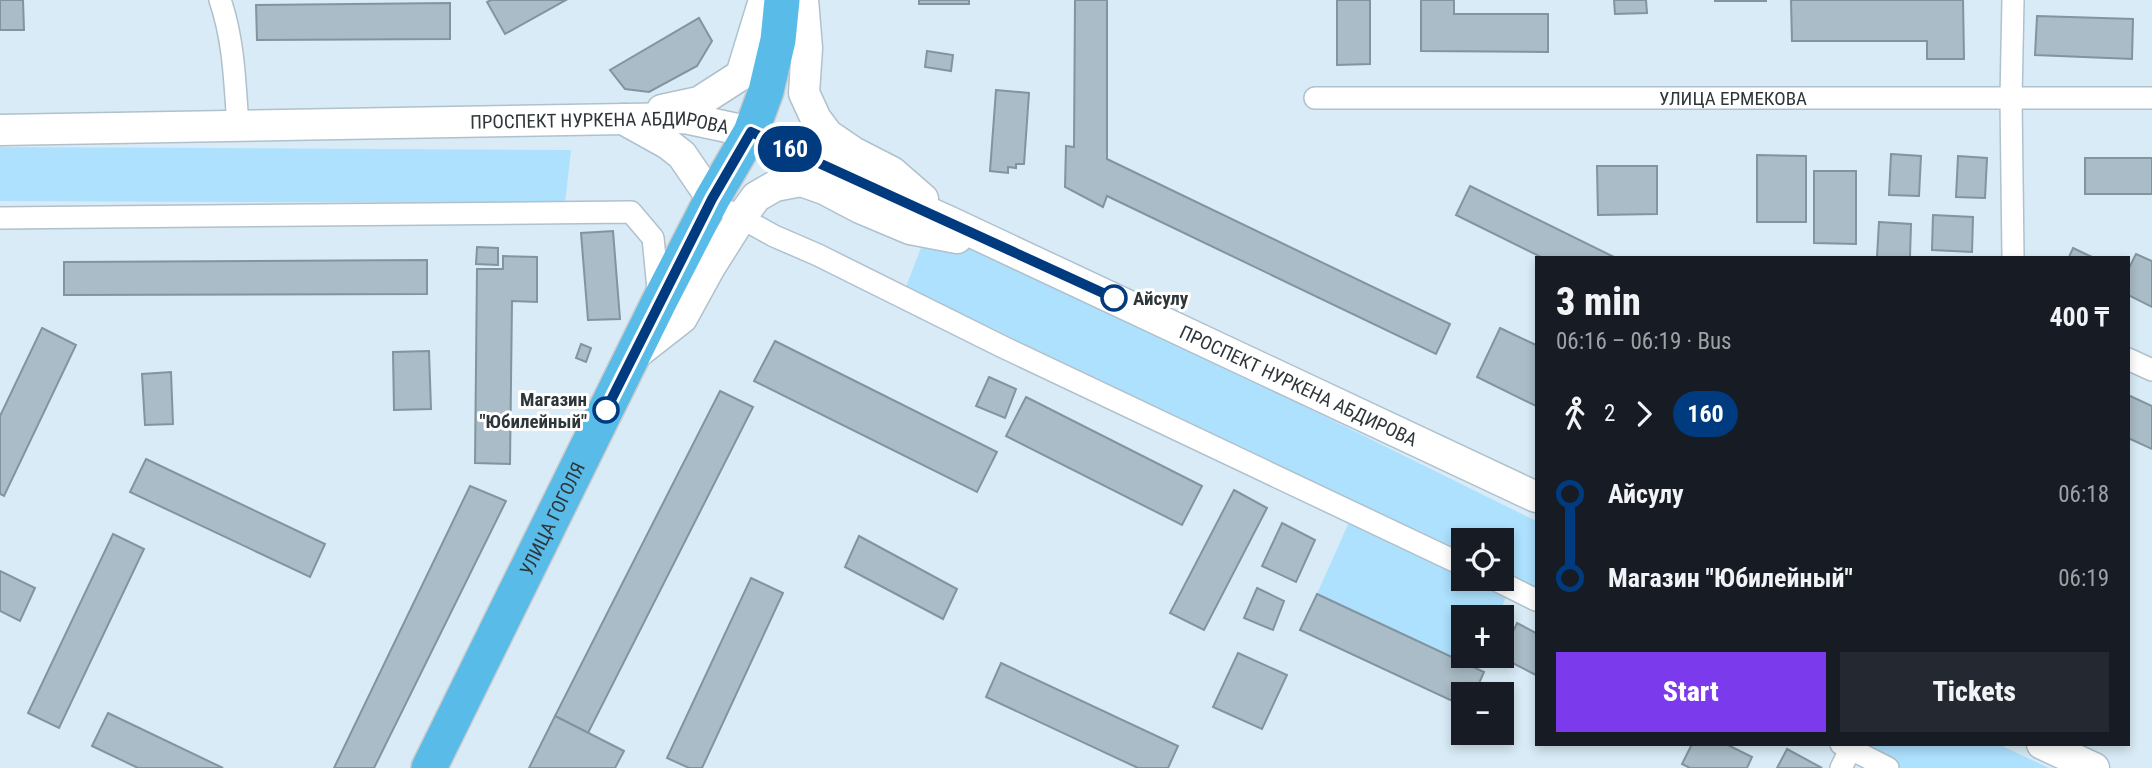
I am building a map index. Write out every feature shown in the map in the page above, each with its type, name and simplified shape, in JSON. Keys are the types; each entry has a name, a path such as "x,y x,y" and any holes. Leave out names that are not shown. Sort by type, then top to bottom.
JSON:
{"highway":[{"name":"УЛИЦА ГОГОЛЯ","path":"429,768 659,302 712,199 751,132 766,91 778,40 782,0"}],"main road":[{"path":"632,119 699,102 741,75 764,0"},
{"path":"803,0 807,48 804,93 816,119 828,135 892,173 950,222"},
{"name":"ПРОСПЕКТ НУРКЕНА АБДИРОВА","path":"0,130 685,118 751,132 996,243 1535,497"},
{"path":"632,119 682,155 712,199"},
{"path":"632,357 682,318 741,218 756,197 775,186 802,181 910,229 946,237 996,243"},
{"path":"2046,746 2094,768"}],"street":[{"path":"220,0 227,18 238,127"},
{"path":"2012,0 2013,256"},
{"name":"УЛИЦА ЕРМЕКОВА","path":"1315,98 2152,97"},
{"path":"712,199 741,218 1001,346 1451,559"},
{"path":"0,218 631,212 653,238 659,302"},
{"path":"2130,360 2152,370"},
{"path":"1514,589 1535,600"},
{"path":"1841,768 1848,746"},
{"path":"1850,746 1888,768"}],"shaded area":[{"path":"0,147 571,150 565,203 0,201"},
{"path":"924,240 992,252 1535,521 1535,588 1514,578 1514,528 1451,528 1451,548 906,287"},
{"path":"1350,520 1451,570 1451,591 1494,591 1506,597 1503,605 1451,605 1451,657 1317,594"},
{"path":"1870,746 2002,746 2049,768 1890,768 1865,756"}],"building":[{"path":"0,0 23,0 24,30 0,30"},
{"path":"566,0 505,34 487,2"},
{"path":"919,0 969,0 969,4 919,4"},
{"path":"1075,0 1107,0 1107,159 1450,324 1436,354 1107,196 1103,207 1065,187 1066,146 1074,147"},
{"path":"1337,0 1370,0 1370,64 1337,65"},
{"path":"1421,0 1454,0 1454,14 1548,14 1548,52 1421,51"},
{"path":"1614,0 1646,0 1647,13 1615,14"},
{"path":"1766,0 1766,1 1715,1"},
{"path":"1791,0 1963,0 1964,59 1927,59 1927,41 1792,41"},
{"path":"450,3 450,39 257,40 256,5"},
{"path":"2037,16 2133,19 2132,59 2035,55"},
{"path":"699,18 712,41 697,66 649,92 625,89 610,70"},
{"path":"927,51 953,55 951,71 925,67"},
{"path":"996,90 1029,93 1024,164 1016,164 1016,168 1008,167 1008,173 990,171"},
{"path":"1891,154 1921,156 1919,196 1889,195"},
{"path":"1757,155 1806,156 1806,222 1757,222"},
{"path":"1958,156 1987,158 1985,198 1956,197"},
{"path":"2085,158 2152,158 2152,194 2085,194"},
{"path":"1597,166 1657,166 1657,214 1598,215"},
{"path":"1814,171 1856,171 1856,244 1814,243"},
{"path":"1470,186 1612,256 1539,256 1456,215"},
{"path":"1933,215 1973,217 1972,252 1932,250"},
{"path":"1879,222 1911,224 1910,256 1877,256"},
{"path":"613,231 620,319 588,320 581,233"},
{"path":"477,247 498,248 498,265 476,264"},
{"path":"2073,248 2090,256 2069,256"},
{"path":"2136,254 2152,261 2152,307 2130,296 2130,266"},
{"path":"503,256 537,257 537,302 512,301 510,464 475,463 477,269 503,269"},
{"path":"427,260 427,294 64,295 64,262"},
{"path":"42,328 76,345 4,496 0,494 0,416"},
{"path":"1500,328 1535,345 1535,406 1477,377"},
{"path":"775,341 997,452 977,492 754,381"},
{"path":"581,344 591,348 586,362 576,358"},
{"path":"429,351 431,409 394,410 393,352"},
{"path":"171,372 173,424 145,425 142,374"},
{"path":"989,377 1016,389 1005,418 976,406"},
{"path":"720,391 753,407 588,733 555,716"},
{"path":"2130,396 2152,406 2152,449 2130,439"},
{"path":"1026,397 1202,486 1182,525 1006,436"},
{"path":"146,459 325,544 310,577 130,492"},
{"path":"470,486 506,501 374,768 334,768"},
{"path":"1234,490 1267,508 1204,630 1170,613"},
{"path":"1282,523 1315,540 1296,582 1262,566"},
{"path":"113,534 144,549 59,728 28,713"},
{"path":"859,536 957,589 943,619 845,567"},
{"path":"0,571 35,588 20,621 0,611"},
{"path":"751,578 783,593 702,768 689,768 667,758"},
{"path":"1257,588 1284,601 1273,630 1244,618"},
{"path":"1317,594 1451,657 1451,668 1475,668 1484,672 1480,682 1451,682 1451,700 1300,630"},
{"path":"1517,623 1535,632 1535,674 1514,664 1514,629"},
{"path":"1238,653 1287,675 1262,729 1213,707"},
{"path":"1001,663 1178,746 1168,768 1138,768 986,697"},
{"path":"108,713 223,768 138,768 92,746"},
{"path":"555,716 624,751 615,768 529,768"},
{"path":"1691,746 1730,746 1752,757 1747,768 1690,768 1682,764"},
{"path":"1787,749 1822,768 1777,768"}],"bus line":[{"name":"160","path":"606,410 712,199 751,132 1114,298"}],"place":[{"name":"Айсулу","path":"1114,298"},
{"name":"Магазин \"Юбилейный\"","path":"606,410"}]}
